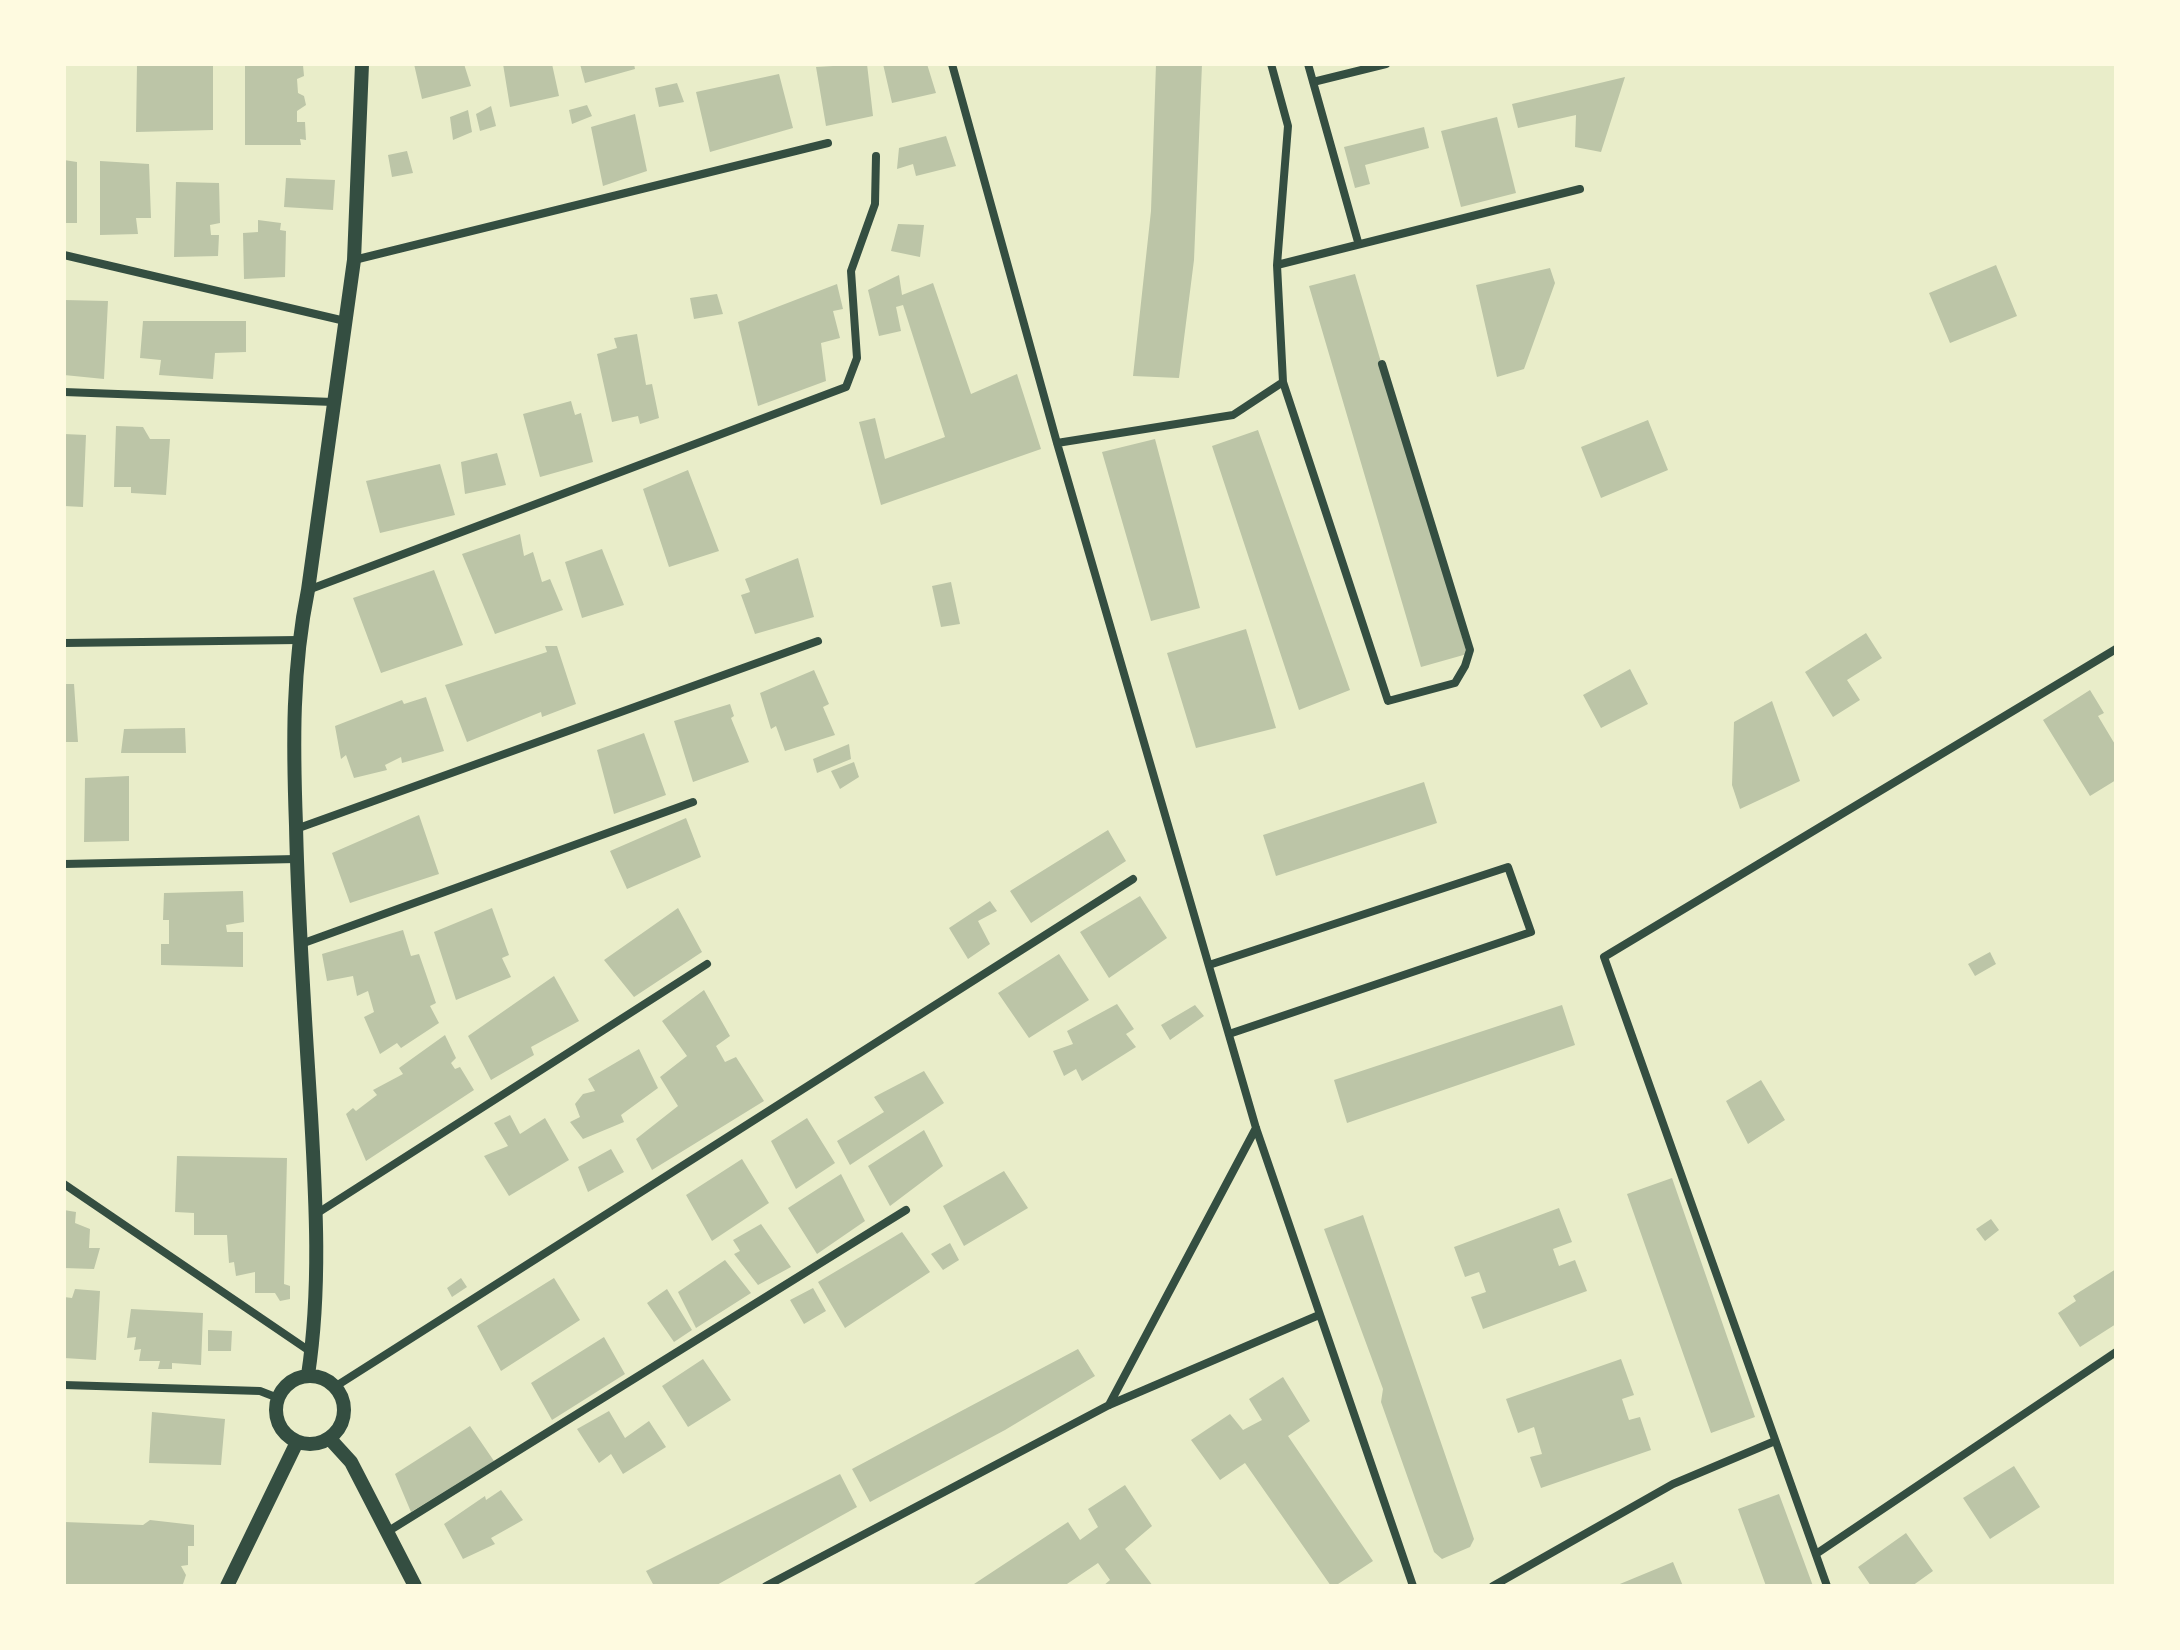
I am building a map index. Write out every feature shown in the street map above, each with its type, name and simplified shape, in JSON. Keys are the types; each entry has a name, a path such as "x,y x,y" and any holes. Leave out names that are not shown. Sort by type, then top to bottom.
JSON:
{"street":[{"path":"308,1375 316,1214 296,859 293,735 298,640 308,590 354,260 362,64"},
{"path":"952,64 1057,443 1256,1128 1413,1586"},
{"path":"1271,64 1288,126 1277,265 1283,382 1388,701 1455,683 1470,650 1382,364"},
{"path":"1308,64 1358,242"},
{"path":"1313,82 1386,64"},
{"path":"354,260 828,143"},
{"path":"308,590 846,387 857,358 851,271 875,204 876,156"},
{"path":"1277,265 1358,242 1580,189"},
{"path":"64,255 345,321"},
{"path":"1057,443 1233,415 1283,382"},
{"path":"64,392 333,402"},
{"path":"64,643 298,640"},
{"path":"296,829 818,641"},
{"path":"1827,1586 1604,957 2116,649"},
{"path":"301,944 693,802"},
{"path":"64,864 296,859"},
{"path":"1209,965 1508,867 1531,932 1229,1034"},
{"path":"336,1386 1133,879"},
{"path":"316,1214 707,964"},
{"path":"1109,1405 1256,1128"},
{"path":"64,1184 311,1352"},
{"path":"386,1533 906,1210"},
{"path":"766,1586 1109,1405 1319,1315"},
{"path":"1816,1554 2116,1352"},
{"path":"308,1375 328,1380 336,1386 345,1408 338,1431 330,1439 308,1445 297,1442 281,1428 276,1408 278,1398 290,1382 308,1375"},
{"path":"64,1385 260,1391 278,1398"},
{"path":"330,1439 351,1462 415,1586"},
{"path":"1493,1586 1673,1484 1775,1441"},
{"path":"227,1586 297,1442"}],"building":[{"path":"137,64 213,64 213,130 136,132"},
{"path":"245,64 303,65 304,76 297,79 298,93 304,96 306,105 297,111 297,122 305,122 306,140 300,139 301,145 245,145"},
{"path":"414,64 464,64 471,86 422,99"},
{"path":"503,64 552,64 559,96 510,107"},
{"path":"580,64 634,64 635,69 585,83"},
{"path":"867,64 873,116 826,126 816,67"},
{"path":"883,64 927,64 936,93 892,103"},
{"path":"1156,64 1202,64 1194,260 1179,378 1133,376 1151,211"},
{"path":"779,74 793,128 710,152 696,92"},
{"path":"1625,77 1601,152 1575,147 1576,115 1518,128 1512,104"},
{"path":"677,83 684,102 659,107 655,88"},
{"path":"587,105 592,116 572,124 569,110"},
{"path":"491,106 496,126 480,131 476,114"},
{"path":"468,110 472,132 453,140 450,117"},
{"path":"635,114 647,171 603,186 591,127"},
{"path":"1497,117 1516,193 1461,207 1441,131"},
{"path":"1424,127 1429,148 1365,165 1370,184 1355,188 1344,147"},
{"path":"946,136 956,166 916,176 913,164 897,169 899,148"},
{"path":"407,151 413,173 392,177 388,155"},
{"path":"64,160 77,162 77,223 64,223"},
{"path":"100,161 149,164 151,218 136,218 138,234 100,235"},
{"path":"286,178 335,180 333,210 284,207"},
{"path":"176,182 219,183 220,223 210,225 211,235 219,235 218,256 174,257"},
{"path":"258,220 281,223 280,230 286,231 285,277 244,279 243,233 258,232"},
{"path":"898,224 924,225 920,257 891,251"},
{"path":"1996,265 2017,316 1950,343 1929,293"},
{"path":"1550,268 1555,283 1524,369 1497,377 1476,285"},
{"path":"1355,274 1467,654 1421,667 1309,286"},
{"path":"899,275 902,295 933,283 971,394 1017,374 1041,449 881,505 859,422 875,418 885,459 945,437 903,305 896,307 901,331 879,336 868,290"},
{"path":"837,284 843,309 833,311 840,338 821,343 826,381 758,406 738,322"},
{"path":"717,294 723,314 694,319 690,298"},
{"path":"64,300 108,301 104,379 64,375"},
{"path":"143,321 246,321 246,352 215,353 213,379 159,375 161,360 140,358"},
{"path":"637,334 646,385 652,384 659,418 640,424 638,416 612,422 597,354 617,348 614,338"},
{"path":"571,401 575,415 581,413 593,462 540,477 523,414"},
{"path":"1648,420 1668,470 1601,498 1581,447"},
{"path":"116,426 143,427 150,439 170,439 166,495 131,493 131,487 114,487"},
{"path":"1258,430 1350,690 1299,710 1212,446"},
{"path":"64,434 86,435 83,507 64,506"},
{"path":"1155,439 1200,608 1151,621 1102,452"},
{"path":"497,453 506,485 465,494 461,462"},
{"path":"440,464 455,515 380,533 366,481"},
{"path":"688,470 719,551 669,567 643,489"},
{"path":"520,534 524,556 533,552 542,582 550,579 563,610 495,634 462,554"},
{"path":"602,549 624,605 582,618 565,562"},
{"path":"798,558 814,617 755,634 741,595 750,592 745,579"},
{"path":"434,570 463,645 381,673 353,598"},
{"path":"951,582 960,624 941,627 932,586"},
{"path":"1246,629 1276,728 1196,748 1167,653"},
{"path":"1866,633 1882,658 1847,680 1860,700 1833,717 1805,672"},
{"path":"545,646 557,646 576,704 542,717 541,712 467,742 445,685 547,652"},
{"path":"1630,669 1648,704 1601,728 1583,695"},
{"path":"814,670 829,704 823,707 835,735 785,751 776,726 771,729 760,693"},
{"path":"64,684 74,684 78,742 64,742"},
{"path":"2090,690 2104,713 2098,716 2116,746 2116,780 2090,796 2043,720"},
{"path":"426,697 444,751 402,763 401,757 385,765 387,770 354,778 346,755 341,759 335,726 402,700 404,704"},
{"path":"1772,701 1800,781 1740,809 1732,785 1734,722"},
{"path":"730,704 734,716 731,718 749,762 693,782 674,721"},
{"path":"185,728 186,753 121,753 124,729"},
{"path":"644,733 666,795 614,814 597,750"},
{"path":"849,744 851,759 817,773 813,759"},
{"path":"854,762 859,777 840,789 831,771"},
{"path":"129,776 129,841 84,842 85,778"},
{"path":"1424,782 1437,823 1276,876 1263,835"},
{"path":"419,815 439,874 350,903 332,853"},
{"path":"686,818 701,857 627,889 610,851"},
{"path":"1108,830 1126,861 1031,923 1010,891"},
{"path":"243,891 244,922 226,925 227,932 243,932 243,967 161,965 161,944 169,944 169,920 163,920 164,893"},
{"path":"1140,896 1167,938 1109,978 1080,932"},
{"path":"990,901 997,911 978,921 990,944 968,959 949,928"},
{"path":"492,908 509,955 502,958 511,977 456,1000 434,932"},
{"path":"678,908 702,952 634,997 604,960"},
{"path":"403,930 411,956 419,954 436,1003 430,1006 439,1023 401,1048 397,1043 380,1054 364,1017 374,1012 368,991 357,996 353,976 327,981 322,954"},
{"path":"1990,952 1996,964 1975,976 1968,964"},
{"path":"1059,954 1089,1000 1029,1038 998,993"},
{"path":"554,976 579,1021 531,1047 534,1055 491,1080 468,1036"},
{"path":"704,990 730,1036 716,1046 725,1062 736,1057 764,1101 652,1170 636,1139 678,1106 660,1077 687,1056 662,1021"},
{"path":"1117,1004 1134,1029 1126,1034 1136,1047 1082,1081 1076,1069 1064,1076 1053,1051 1073,1044 1067,1031"},
{"path":"1195,1005 1204,1016 1170,1040 1161,1025"},
{"path":"1562,1005 1575,1045 1347,1123 1334,1080"},
{"path":"445,1035 456,1058 451,1063 455,1069 460,1067 474,1090 366,1161 346,1114 353,1108 356,1111 377,1095 373,1090 403,1074 399,1068"},
{"path":"639,1049 658,1088 621,1115 624,1122 583,1139 570,1122 580,1117 575,1104 583,1094 595,1091 588,1079"},
{"path":"924,1071 944,1103 850,1165 837,1141 884,1112 874,1097"},
{"path":"1761,1080 1785,1120 1748,1144 1726,1101"},
{"path":"510,1115 520,1134 545,1118 569,1160 509,1196 484,1156 508,1146 494,1123"},
{"path":"807,1118 835,1163 796,1189 771,1141"},
{"path":"924,1130 943,1166 890,1206 868,1166"},
{"path":"611,1149 624,1172 588,1192 578,1167"},
{"path":"177,1156 287,1158 284,1284 290,1286 290,1299 280,1301 275,1293 255,1293 255,1272 236,1276 234,1262 229,1263 227,1235 194,1235 194,1213 175,1212"},
{"path":"742,1159 769,1203 712,1241 686,1195"},
{"path":"1004,1171 1028,1208 964,1246 943,1206"},
{"path":"841,1174 865,1221 817,1254 788,1208"},
{"path":"1672,1178 1755,1417 1711,1433 1627,1194"},
{"path":"1559,1208 1572,1242 1553,1249 1559,1266 1575,1260 1587,1291 1483,1329 1471,1297 1486,1292 1479,1272 1465,1277 1454,1247"},
{"path":"64,1210 76,1212 75,1223 90,1229 89,1248 100,1248 94,1269 64,1268"},
{"path":"1363,1215 1474,1539 1470,1547 1442,1559 1434,1552 1381,1402 1383,1389 1324,1229"},
{"path":"1991,1219 1999,1230 1985,1241 1976,1229"},
{"path":"761,1224 791,1267 758,1285 734,1254 740,1251 733,1240"},
{"path":"902,1232 930,1272 845,1328 818,1282"},
{"path":"950,1243 959,1260 943,1270 931,1254"},
{"path":"725,1260 751,1293 696,1328 678,1292"},
{"path":"2116,1269 2116,1324 2080,1347 2058,1313 2076,1301 2073,1296"},
{"path":"461,1278 467,1287 452,1297 447,1288"},
{"path":"554,1278 580,1320 501,1371 477,1326"},
{"path":"813,1288 826,1311 804,1324 790,1300"},
{"path":"75,1289 100,1291 96,1360 64,1358 64,1297 72,1298"},
{"path":"667,1289 692,1330 674,1342 647,1303"},
{"path":"131,1309 203,1313 201,1365 172,1363 172,1369 158,1369 160,1361 139,1361 141,1349 134,1350 136,1337 127,1338"},
{"path":"208,1330 232,1331 231,1351 208,1351"},
{"path":"604,1337 625,1374 552,1420 531,1383"},
{"path":"1078,1349 1095,1376 1005,1430 870,1502 852,1469"},
{"path":"703,1359 731,1400 688,1427 662,1386"},
{"path":"1621,1359 1634,1395 1622,1399 1629,1420 1640,1417 1651,1450 1541,1488 1530,1457 1542,1454 1534,1427 1518,1433 1506,1399"},
{"path":"1283,1377 1310,1421 1288,1436 1373,1561 1335,1586 1331,1586 1245,1463 1220,1480 1191,1440 1230,1414 1243,1430 1262,1420 1249,1399"},
{"path":"609,1411 625,1438 649,1421 666,1447 623,1474 611,1454 599,1463 577,1429"},
{"path":"152,1412 225,1419 221,1465 149,1463"},
{"path":"470,1426 494,1461 411,1512 395,1474"},
{"path":"2014,1466 2040,1507 1990,1539 1963,1498"},
{"path":"840,1474 857,1507 715,1586 654,1586 646,1571"},
{"path":"1125,1485 1152,1526 1125,1549 1153,1586 1103,1586 1110,1580 1098,1563 1064,1586 971,1586 1068,1522 1080,1540 1098,1527 1088,1509"},
{"path":"501,1490 523,1520 491,1538 495,1544 463,1559 444,1524 485,1496 486,1500"},
{"path":"1779,1494 1813,1586 1766,1586 1738,1509"},
{"path":"150,1520 194,1525 194,1546 188,1546 188,1565 181,1566 186,1575 183,1584 64,1584 64,1522 143,1525"},
{"path":"1906,1533 1933,1571 1912,1586 1871,1586 1858,1567"},
{"path":"1673,1562 1683,1586 1615,1586"}]}
